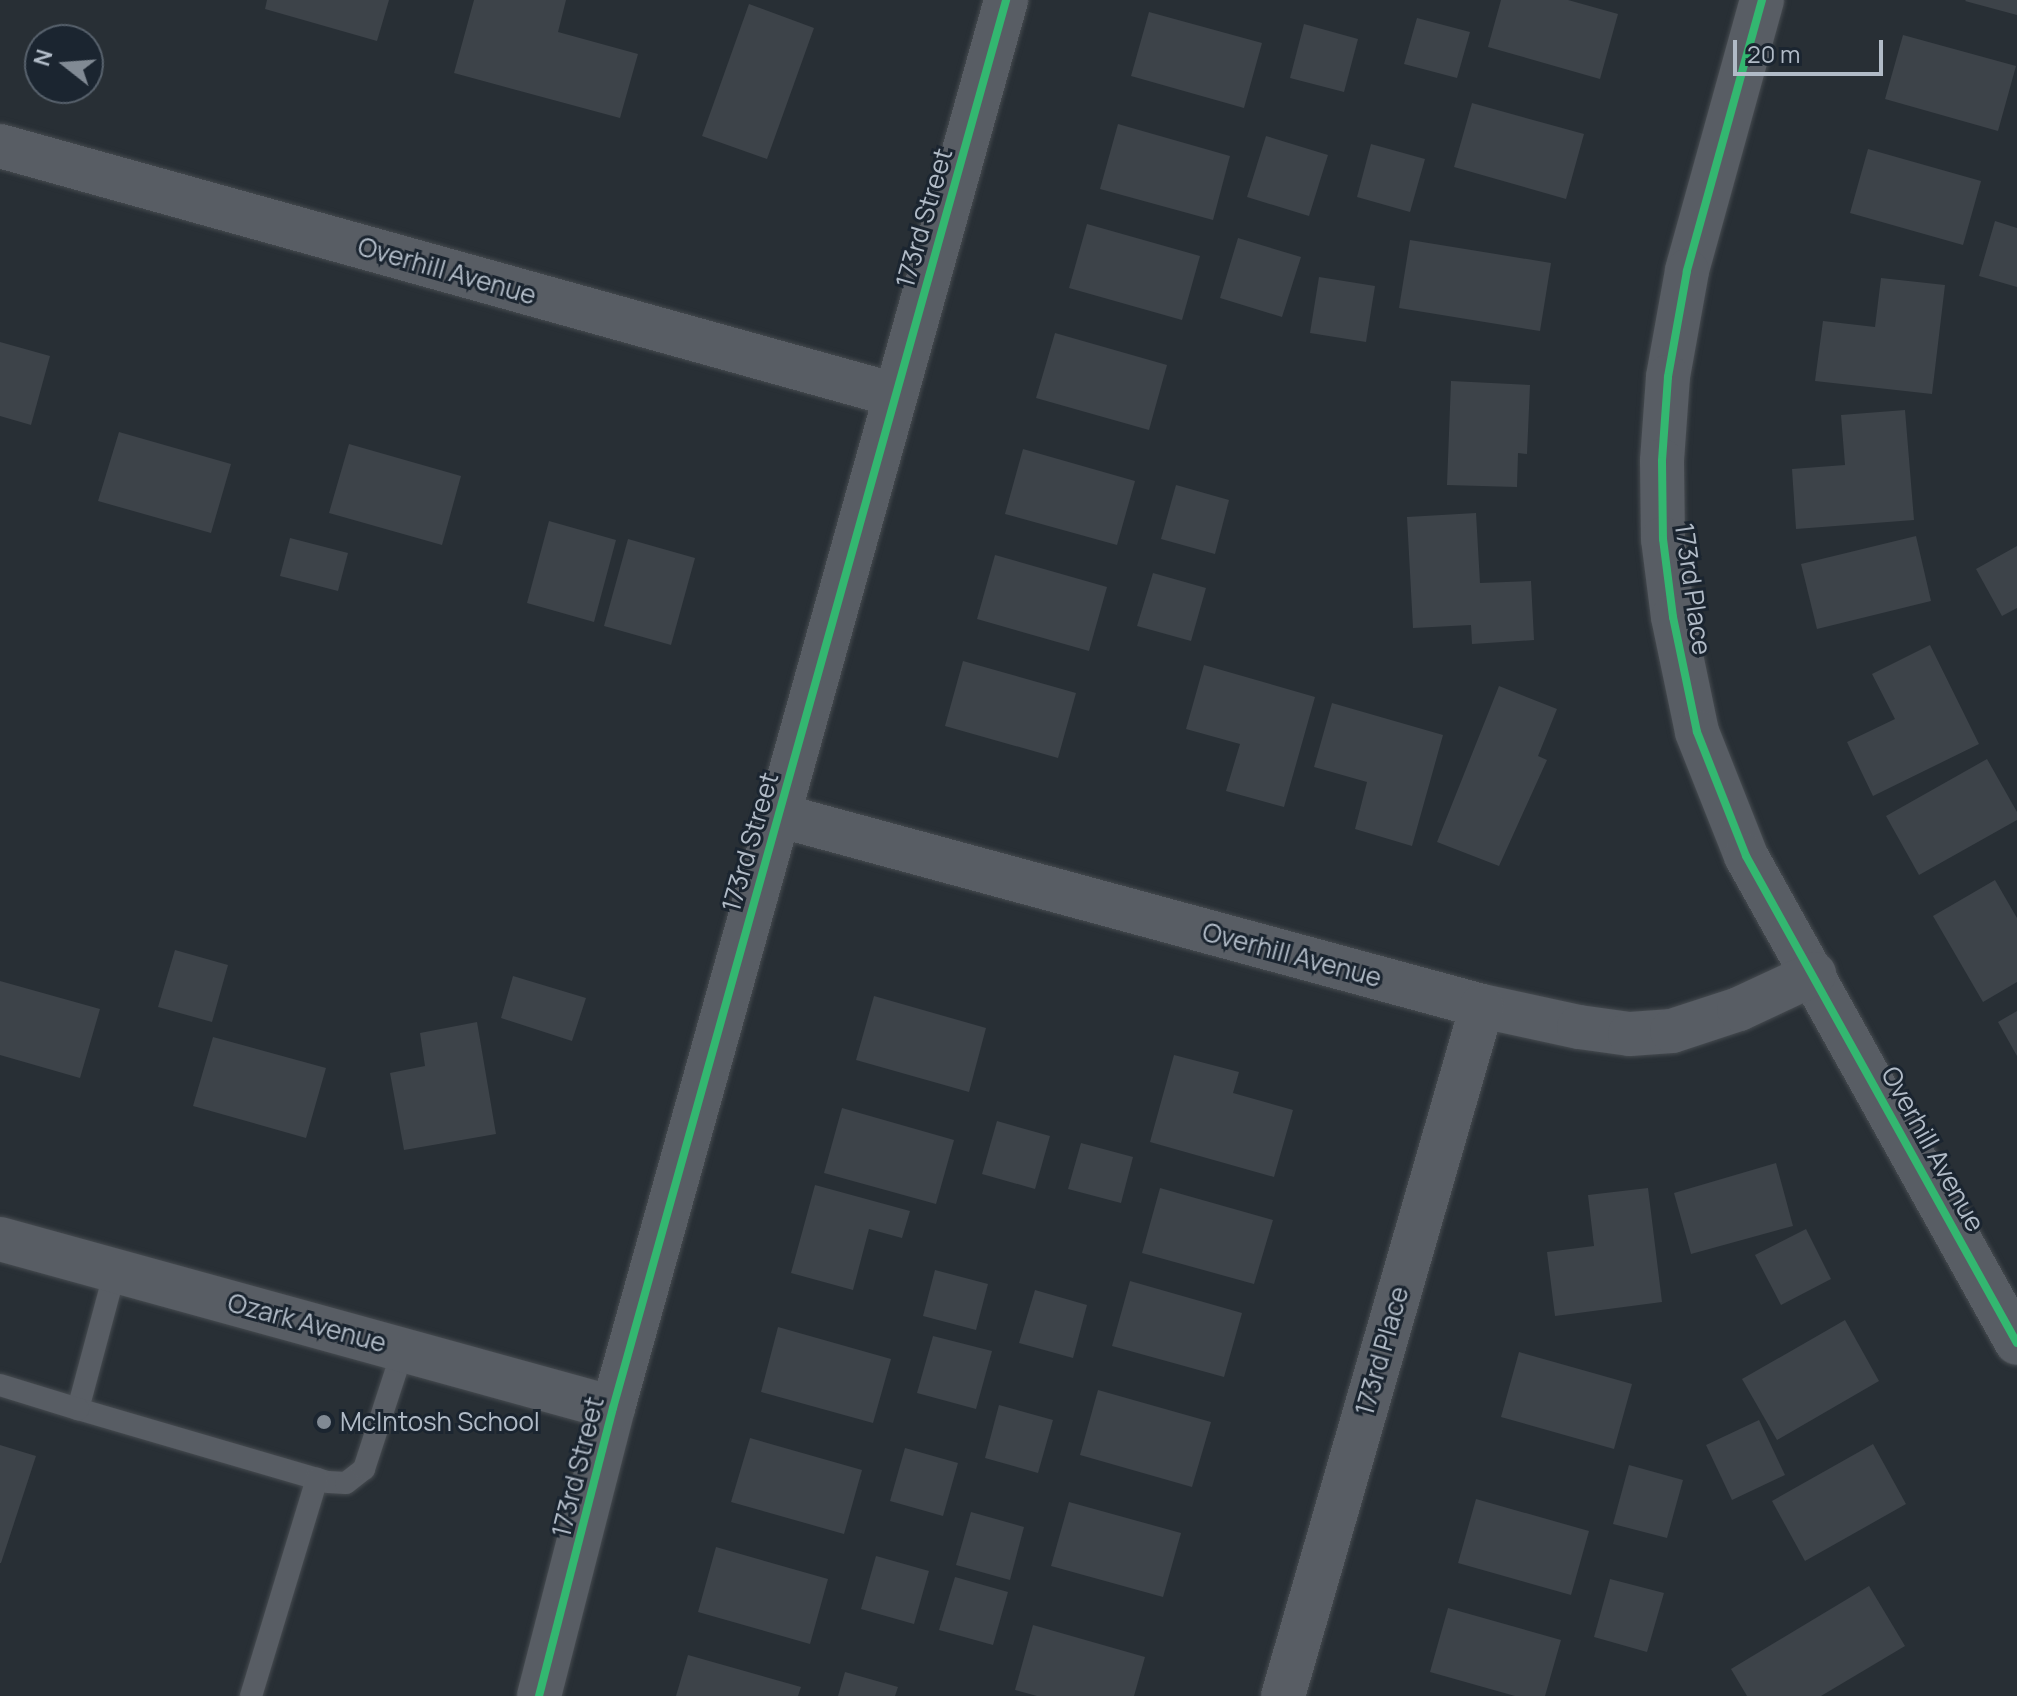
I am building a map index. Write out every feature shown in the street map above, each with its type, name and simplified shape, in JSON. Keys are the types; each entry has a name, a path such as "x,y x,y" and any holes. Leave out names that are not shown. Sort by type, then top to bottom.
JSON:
{"street":[{"name":"173rd Street","path":"539,1696 613,1408 1006,0"},
{"name":"173rd Place","path":"1762,0 1687,271 1668,377 1662,461 1663,539 1673,617 1697,732 1746,856 1814,974"},
{"name":"Overhill Avenue","path":"0,146 895,395"},
{"name":"Overhill Avenue","path":"778,815 1482,1006 1630,1034 1672,1031 1739,1009 1814,974 2017,1343"},
{"name":"173rd Place","path":"1283,1696 1482,1006"},
{"name":"Ozark Avenue","path":"0,1239 613,1408"}],"lane":[{"path":"78,1409 115,1271"},
{"path":"0,1385 317,1479 346,1483 364,1469 403,1350"},
{"path":"251,1696 317,1479"}],"building":[{"path":"267,0 389,0 377,41 265,9"},
{"path":"474,0 566,0 558,32 638,54 620,118 454,73"},
{"path":"1501,0 1568,0 1618,14 1600,79 1488,47"},
{"path":"2017,0 2017,15 1965,1"},
{"path":"749,4 814,28 767,159 702,136"},
{"path":"1149,12 1262,43 1244,108 1131,76"},
{"path":"1417,18 1470,32 1457,78 1404,64"},
{"path":"1304,24 1358,39 1344,92 1290,78"},
{"path":"1903,35 2016,66 1998,131 1885,99"},
{"path":"1472,103 1584,134 1566,199 1454,167"},
{"path":"1118,124 1230,156 1213,220 1100,189"},
{"path":"1266,136 1328,155 1309,216 1247,197"},
{"path":"1371,144 1425,159 1410,212 1357,197"},
{"path":"1868,149 1981,181 1963,245 1850,213"},
{"path":"1995,221 2017,228 2017,287 1979,276"},
{"path":"1087,224 1200,256 1182,320 1069,288"},
{"path":"1238,238 1301,257 1282,317 1220,298"},
{"path":"1410,240 1551,263 1540,331 1399,308"},
{"path":"1319,277 1375,286 1366,342 1310,333"},
{"path":"1881,278 1945,285 1932,394 1815,381 1823,321 1875,327"},
{"path":"1055,333 1167,365 1149,430 1036,398"},
{"path":"0,342 50,356 31,425 0,416"},
{"path":"1451,381 1530,385 1527,454 1518,453 1517,487 1447,485"},
{"path":"1905,410 1914,520 1796,529 1792,469 1845,465 1841,415"},
{"path":"119,432 231,464 211,533 98,501"},
{"path":"349,444 461,476 442,545 329,513"},
{"path":"1023,449 1135,481 1117,545 1005,514"},
{"path":"1176,485 1229,500 1215,554 1161,539"},
{"path":"1476,513 1480,583 1531,581 1534,640 1472,644 1471,625 1413,628 1407,517"},
{"path":"549,521 616,540 594,622 527,603"},
{"path":"1916,536 1931,601 1817,629 1801,564"},
{"path":"290,538 348,553 338,591 280,576"},
{"path":"628,539 695,558 671,645 604,626"},
{"path":"2017,546 2017,608 2002,616 1976,569"},
{"path":"995,555 1107,587 1089,651 977,619"},
{"path":"1153,573 1206,588 1191,641 1137,626"},
{"path":"1930,645 1979,744 1873,796 1847,742 1895,719 1872,674"},
{"path":"963,661 1076,693 1058,758 945,726"},
{"path":"1204,665 1315,697 1284,807 1226,791 1240,744 1186,729"},
{"path":"1499,686 1557,709 1538,756 1547,760 1499,866 1437,842"},
{"path":"1332,703 1443,735 1412,846 1355,829 1367,782 1314,767"},
{"path":"1987,759 2017,812 2017,820 1919,875 1886,816"},
{"path":"1995,880 2017,918 2017,982 1983,1002 1933,916"},
{"path":"175,950 228,965 212,1022 158,1007"},
{"path":"513,976 586,998 572,1041 501,1018"},
{"path":"0,981 100,1009 80,1078 0,1055"},
{"path":"874,996 986,1028 969,1092 856,1060"},
{"path":"2017,1011 2017,1056 1998,1022"},
{"path":"477,1022 496,1134 404,1150 390,1073 425,1066 420,1033"},
{"path":"213,1037 326,1068 306,1138 193,1106"},
{"path":"1174,1055 1239,1072 1233,1093 1293,1110 1274,1177 1150,1142"},
{"path":"842,1108 954,1140 936,1204 824,1173"},
{"path":"997,1121 1050,1136 1035,1189 982,1174"},
{"path":"1081,1143 1133,1157 1121,1203 1068,1189"},
{"path":"1776,1163 1793,1226 1691,1254 1674,1193"},
{"path":"815,1185 910,1211 902,1238 869,1229 853,1290 791,1273"},
{"path":"1160,1188 1273,1220 1254,1284 1142,1253"},
{"path":"1648,1188 1662,1302 1555,1316 1547,1252 1594,1246 1588,1195"},
{"path":"1806,1229 1831,1279 1781,1305 1755,1255"},
{"path":"935,1270 988,1284 976,1330 923,1316"},
{"path":"1130,1281 1242,1313 1224,1377 1112,1346"},
{"path":"1035,1290 1087,1305 1073,1358 1019,1343"},
{"path":"1845,1320 1879,1381 1777,1440 1742,1379"},
{"path":"778,1327 891,1359 873,1423 761,1392"},
{"path":"933,1336 992,1351 976,1409 917,1393"},
{"path":"1519,1352 1632,1384 1614,1449 1501,1417"},
{"path":"1098,1390 1211,1422 1192,1487 1080,1455"},
{"path":"999,1405 1053,1420 1038,1473 985,1458"},
{"path":"1759,1420 1785,1475 1732,1500 1706,1445"},
{"path":"750,1438 862,1470 844,1534 731,1502"},
{"path":"1873,1444 1906,1504 1805,1561 1772,1501"},
{"path":"0,1445 36,1456 1,1563 0,1563"},
{"path":"905,1448 958,1463 943,1516 890,1501"},
{"path":"1629,1465 1683,1480 1667,1538 1613,1524"},
{"path":"1476,1499 1589,1531 1571,1595 1458,1563"},
{"path":"1069,1502 1181,1533 1163,1597 1051,1566"},
{"path":"971,1512 1024,1527 1010,1580 956,1565"},
{"path":"716,1547 828,1579 810,1644 698,1612"},
{"path":"876,1556 929,1571 914,1624 861,1609"},
{"path":"955,1577 1008,1592 993,1645 939,1630"},
{"path":"1610,1579 1664,1593 1647,1652 1594,1637"},
{"path":"1869,1586 1905,1646 1821,1696 1747,1696 1731,1669"},
{"path":"1448,1608 1561,1640 1545,1696 1515,1696 1430,1672"},
{"path":"1033,1625 1145,1657 1134,1696 1037,1696 1015,1690"},
{"path":"688,1655 801,1687 798,1696 676,1696"},
{"path":"845,1672 898,1687 895,1696 838,1696"}],"cycle path":[{"path":"539,1696 613,1408 1006,0"},
{"path":"1762,0 1687,271 1668,377 1662,461 1663,539 1673,617 1697,732 1746,856 2017,1343"}],"place":[{"name":"McIntosh School","path":"324,1422"}]}
